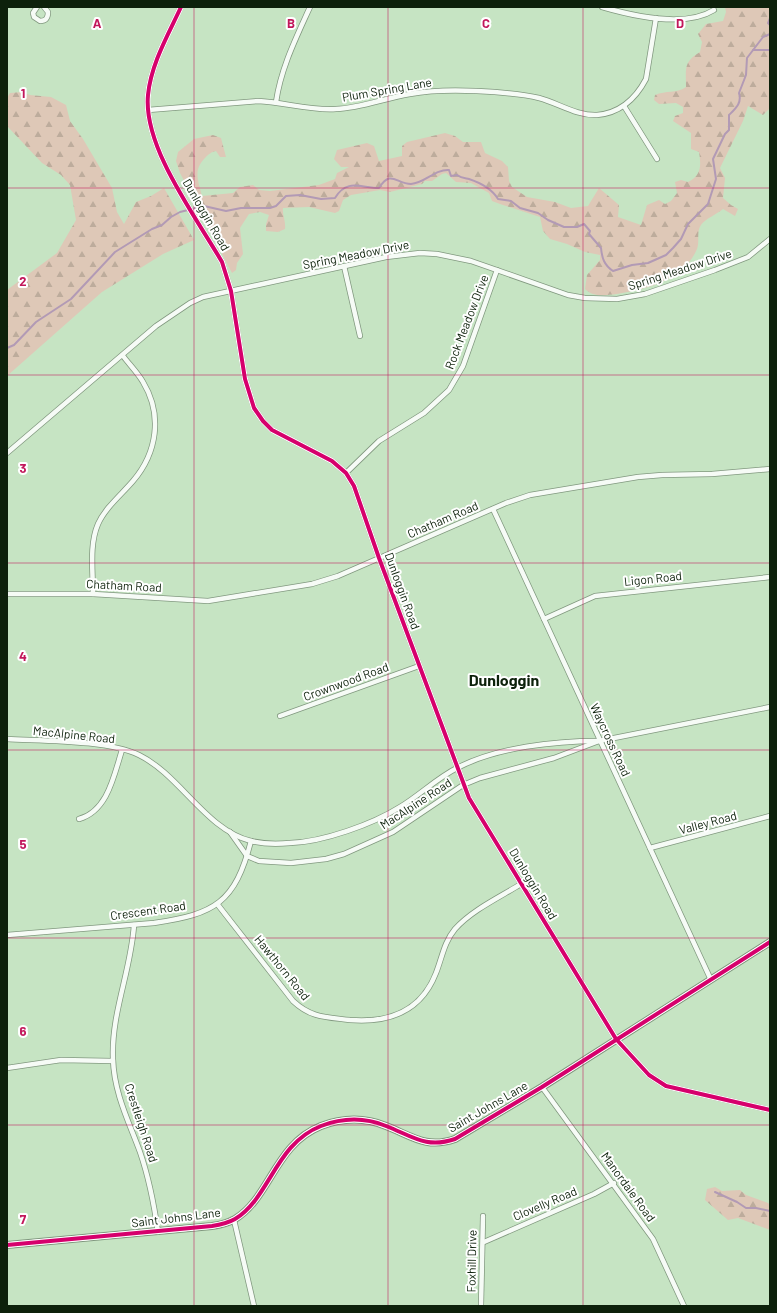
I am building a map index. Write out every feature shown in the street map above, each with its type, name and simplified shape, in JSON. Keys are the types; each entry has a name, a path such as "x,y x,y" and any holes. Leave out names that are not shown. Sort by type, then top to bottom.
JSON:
{"street":[{"path":"37,7 33,13 34,18 40,22 48,17 48,12 44,7"},
{"name":"Dunloggin Road","path":"181,7 153,70 148,95 150,124 158,148 196,220 222,262 231,291 245,379 254,408 263,421 272,430 332,461 346,473 358,493 379,558 469,798 616,1039 649,1075 666,1086 770,1110"},
{"path":"276,102 282,70 310,7"},
{"path":"602,7 625,13 656,18 697,18 714,10"},
{"name":"Plum Spring Lane","path":"148,110 258,101 276,102 315,109 337,109 409,94 453,90 522,95 539,98 587,114 608,113 624,106 641,88 646,79 656,18"},
{"path":"624,106 657,159"},
{"name":"Spring Meadow Drive","path":"7,453 159,324 190,303 203,298 387,257 420,253 437,254 465,260 568,295 585,298 617,299 645,294 721,268 748,257 770,239"},
{"path":"344,266 360,336"},
{"name":"Rock Meadow Drive","path":"346,473 378,441 429,409 449,390 463,366 497,270"},
{"path":"93,594 93,552 95,531 105,513 142,469 149,457 156,432 153,407 149,394 143,381 123,356"},
{"name":"Chatham Road","path":"7,594 93,594 190,600 220,600 326,580 493,509 530,495 638,477 712,474 770,469"},
{"name":"Waycross Road","path":"493,509 710,980"},
{"name":"Ligon Road","path":"544,619 595,596 770,577"},
{"name":"Crownwood Road","path":"280,716 419,666"},
{"name":"MacAlpine Road","path":"7,739 86,744 137,754 151,762 230,832 247,856 259,861 292,863 326,859 344,854 397,830 463,785 508,769 554,758 599,741 770,707"},
{"name":"MacAlpine Road","path":"230,832 251,841 291,843 304,842 338,833 390,813 457,768 481,758 524,747 576,741 599,741"},
{"path":"79,819 92,814 105,798 122,750"},
{"name":"Valley Road","path":"650,848 770,816"},
{"name":"Crescent Road","path":"7,935 134,925 191,916 218,905 236,882 247,856 251,841"},
{"name":"Hawthorn Road","path":"218,905 293,1001 302,1009 323,1017 373,1021 391,1017 416,1003 432,982 444,948 457,927 478,911 521,884"},
{"name":"Crestleigh Road","path":"134,925 130,956 116,1018 113,1061 121,1103 140,1151 151,1188 158,1232"},
{"name":"Saint Johns Lane","path":"7,1245 158,1232 212,1226 234,1220 251,1204 288,1150 308,1132 334,1121 360,1119 386,1126 419,1141 431,1143 446,1142 474,1130 770,942"},
{"path":"7,1068 61,1060 113,1061"},
{"name":"Manordale Road","path":"542,1087 654,1239 684,1306"},
{"name":"Clovelly Road","path":"484,1242 614,1184"},
{"name":"Foxhill Drive","path":"481,1306 484,1242 483,1216"},
{"path":"234,1220 254,1306"}],"green space":[{"path":"725,7 770,7 770,108 763,115 748,106 743,121 720,168 725,178 723,198 738,209 735,216 723,209 705,221 701,225 698,234 697,249 691,260 674,276 652,286 617,294 592,294 585,289 587,275 600,260 600,255 585,252 567,244 550,239 543,231 540,217 492,201 489,193 471,183 456,182 446,173 432,181 425,181 422,184 390,192 380,190 351,195 343,200 339,211 335,213 309,207 283,208 285,229 278,232 266,231 266,224 269,215 260,212 249,214 240,228 243,254 237,263 236,270 232,273 180,173 176,161 178,152 194,139 213,135 221,138 226,157 220,157 216,151 209,154 201,162 198,176 202,196 233,193 240,187 253,185 259,190 270,191 319,185 335,179 337,173 349,167 341,167 334,159 337,150 367,143 374,146 379,161 402,156 402,146 407,142 445,133 455,136 463,142 481,142 485,153 502,161 508,167 509,181 512,187 527,197 555,202 571,208 588,206 599,188 619,205 618,217 641,225 647,205 659,200 665,204 671,201 677,193 675,182 681,180 688,182 696,176 700,169 699,152 691,149 691,133 673,121 675,116 683,113 683,107 676,103 659,104 654,100 655,95 686,87 686,71 688,63 700,52 702,42 698,34 706,24 723,21 726,12"},
{"path":"22,92 30,95 51,97 66,105 70,121 83,139 112,188 117,212 124,224 136,202 151,196 164,188 194,240 163,254 102,292 7,376 7,290 57,253 76,220 70,185 61,175 42,163 7,126 7,98 10,93"},
{"path":"715,1187 722,1191 740,1190 746,1195 768,1203 770,1205 770,1230 738,1218 728,1220 705,1200 707,1189"}],"waterway":[{"path":"770,18 768,23 770,25"},
{"path":"7,348 14,345 36,322 71,299 115,252 152,229 162,225 171,217 180,212 204,206 226,211 241,208 270,208 276,206 286,196 300,195 321,199 335,198 344,188 349,186 379,188 383,182 390,178 411,184 444,170 449,170 451,176 457,175 478,182 489,189 498,199 511,201 520,208 538,213 548,220 564,227 577,227 584,224 590,231 589,234 601,248 606,264 613,271 632,265 648,263 666,255 681,239 688,224 708,204 716,179 713,159 725,134 729,130 729,115 739,103 739,93 746,75 747,58 763,37 770,34"},
{"path":"753,50 770,50"},
{"path":"715,1192 737,1202 746,1208 756,1208 770,1211"}],"cycle path":[{"path":"181,7 156,61 148,95 149,115 154,137 162,159 173,181 222,262 231,291 245,379 254,408 263,421 272,430 332,461 346,473 354,486 379,558 469,798 616,1039 649,1075 666,1086 770,1110"},
{"path":"7,1245 212,1226 229,1222 247,1210 257,1198 293,1145 306,1134 321,1126 337,1121 370,1121 427,1142 436,1143 455,1139 542,1087 770,942"}],"district":[{"name":"Dunloggin","path":"504,680"}]}
